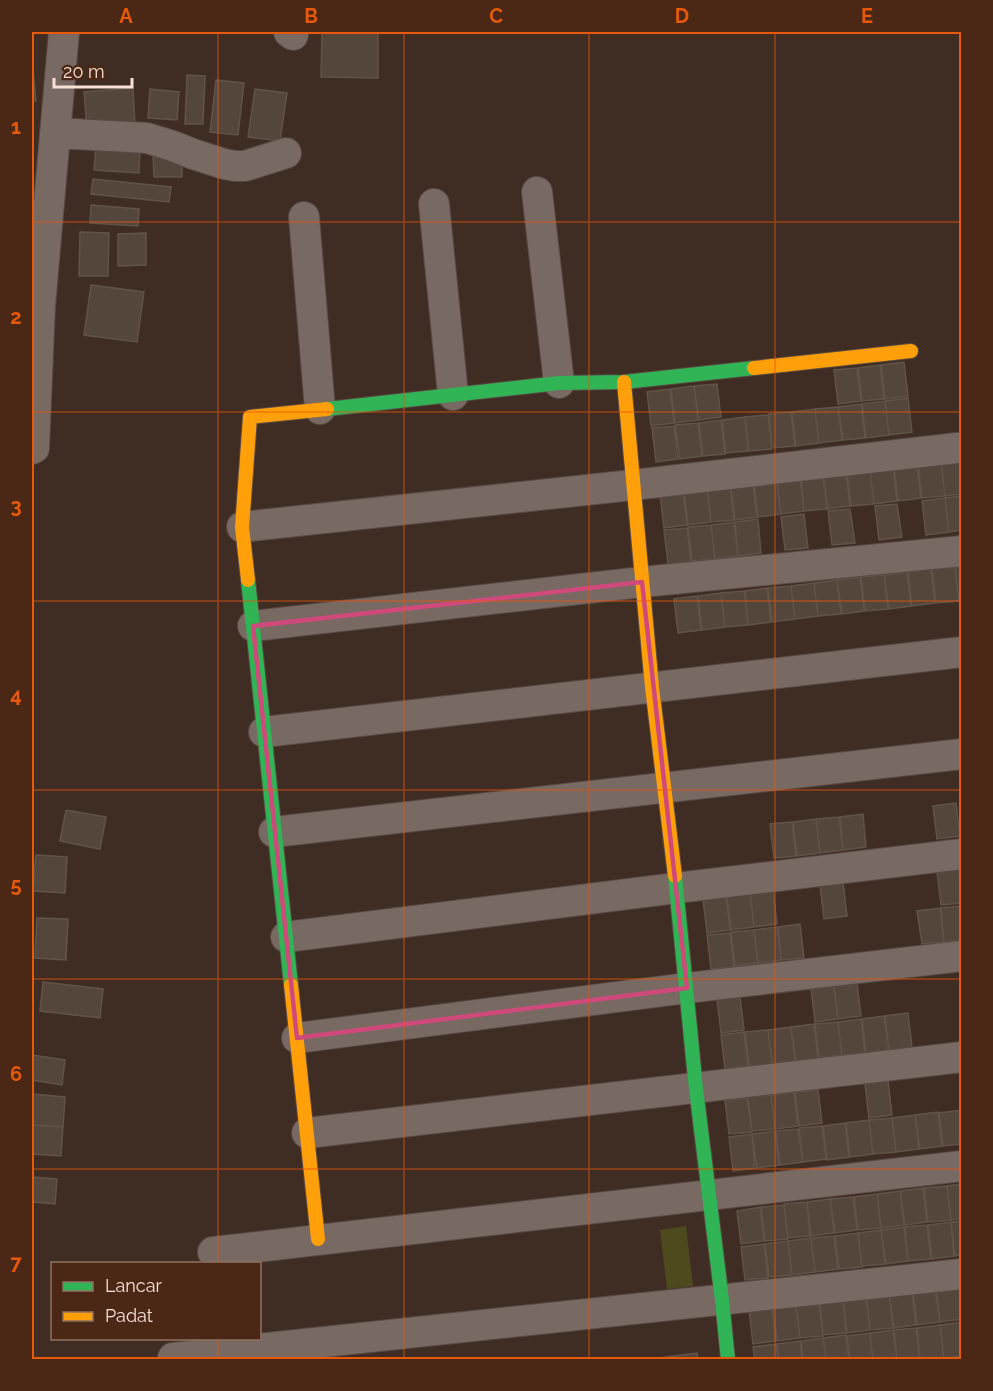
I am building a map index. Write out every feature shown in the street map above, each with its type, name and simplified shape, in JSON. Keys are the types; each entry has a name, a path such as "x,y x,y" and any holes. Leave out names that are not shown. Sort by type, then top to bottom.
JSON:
{"street":[{"path":"32,455 40,306 64,32"},
{"path":"55,133 147,138 236,166 244,166 286,153"},
{"path":"537,192 559,383"},
{"path":"434,204 453,395"},
{"path":"304,217 320,409"},
{"path":"318,1239 242,527 250,417 559,383 624,382 911,351"},
{"path":"624,382 652,687 728,1359"},
{"path":"242,527 957,448"},
{"path":"253,626 642,582 962,551"},
{"path":"264,732 962,652"},
{"path":"274,832 962,754"},
{"path":"286,937 962,854"},
{"path":"297,1038 687,988 962,956"},
{"path":"307,1133 962,1057"},
{"path":"213,1252 962,1166"},
{"path":"173,1358 962,1274"}],"highlighted area":[{"path":"642,582 687,988 297,1038 253,626"}],"shaded area":[{"path":"686,1226 693,1286 667,1289 660,1230"}],"building":[{"path":"322,32 378,32 378,78 321,77"},
{"path":"32,61 36,101 32,101"},
{"path":"187,75 205,76 203,124 185,124"},
{"path":"216,80 244,83 238,135 210,132"},
{"path":"133,88 135,125 87,129 84,92"},
{"path":"150,89 179,92 177,120 148,118"},
{"path":"255,89 287,93 280,141 248,137"},
{"path":"96,146 140,148 139,173 94,170"},
{"path":"153,155 182,155 182,177 154,177"},
{"path":"93,179 171,187 169,202 91,194"},
{"path":"91,205 139,209 138,226 90,223"},
{"path":"80,232 109,233 108,276 79,276"},
{"path":"146,233 146,265 118,266 118,234"},
{"path":"91,285 144,292 137,342 84,335"},
{"path":"904,362 908,396 885,399 881,365"},
{"path":"880,365 884,399 862,401 858,368"},
{"path":"857,368 861,401 838,404 834,370"},
{"path":"717,384 721,417 699,420 694,386"},
{"path":"694,386 698,420 675,423 671,389"},
{"path":"670,389 674,423 651,426 647,392"},
{"path":"908,398 912,432 889,435 885,401"},
{"path":"885,401 889,435 866,438 862,404"},
{"path":"861,404 865,438 843,440 838,407"},
{"path":"838,407 842,440 819,443 815,409"},
{"path":"815,409 819,443 796,446 792,412"},
{"path":"791,412 795,446 772,448 769,414"},
{"path":"768,415 772,449 749,451 745,417"},
{"path":"745,417 748,451 726,453 722,420"},
{"path":"721,420 725,454 703,456 699,423"},
{"path":"698,423 702,456 680,459 675,425"},
{"path":"674,426 678,459 656,462 652,428"},
{"path":"962,460 962,494 945,496 941,462"},
{"path":"941,462 945,496 922,498 918,465"},
{"path":"917,465 921,498 898,501 894,467"},
{"path":"893,467 897,501 874,504 870,470"},
{"path":"870,470 874,504 851,506 847,472"},
{"path":"846,472 850,506 828,509 823,475"},
{"path":"823,475 827,509 804,511 801,478"},
{"path":"800,478 804,511 781,514 777,481"},
{"path":"777,481 781,514 758,517 754,483"},
{"path":"753,483 757,517 735,520 731,486"},
{"path":"730,486 734,520 711,522 707,488"},
{"path":"707,488 711,522 688,525 684,491"},
{"path":"683,491 687,525 664,528 660,494"},
{"path":"962,496 962,530 949,532 945,498"},
{"path":"945,498 949,532 926,535 922,501"},
{"path":"897,504 902,537 879,540 875,506"},
{"path":"850,509 855,543 832,545 828,511"},
{"path":"804,514 808,548 785,550 781,517"},
{"path":"758,519 761,553 738,556 735,522"},
{"path":"734,522 738,556 715,559 711,525"},
{"path":"711,525 715,559 692,561 688,527"},
{"path":"687,528 691,562 668,564 664,530"},
{"path":"962,566 962,600 959,601 955,567"},
{"path":"955,567 959,601 936,603 932,569"},
{"path":"931,569 935,603 912,606 908,572"},
{"path":"907,572 911,606 889,609 884,575"},
{"path":"884,575 888,609 865,611 861,577"},
{"path":"860,577 864,611 842,614 837,580"},
{"path":"837,580 841,614 818,616 814,583"},
{"path":"814,583 818,616 795,619 791,586"},
{"path":"791,586 795,619 772,622 768,588"},
{"path":"767,588 771,622 748,625 745,591"},
{"path":"744,591 748,625 725,627 721,593"},
{"path":"721,593 725,627 702,630 698,596"},
{"path":"697,596 701,630 678,633 674,599"},
{"path":"956,803 960,836 937,839 933,806"},
{"path":"66,810 106,817 100,849 60,841"},
{"path":"863,814 866,847 843,850 840,817"},
{"path":"839,817 843,850 820,853 816,819"},
{"path":"816,819 820,853 797,856 793,822"},
{"path":"792,822 796,856 774,858 770,824"},
{"path":"36,855 67,857 65,893 33,891"},
{"path":"959,869 962,903 941,905 937,872"},
{"path":"843,882 847,916 824,919 820,885"},
{"path":"773,891 777,924 754,927 750,893"},
{"path":"750,893 754,927 731,930 727,896"},
{"path":"726,896 730,930 707,933 703,899"},
{"path":"962,906 962,940 944,942 941,908"},
{"path":"940,908 944,942 922,944 917,911"},
{"path":"37,918 68,919 66,960 35,958"},
{"path":"800,924 804,958 781,960 778,927"},
{"path":"777,927 781,960 758,963 754,930"},
{"path":"754,930 758,963 735,966 731,932"},
{"path":"730,933 734,967 711,969 707,935"},
{"path":"43,982 103,989 100,1018 40,1011"},
{"path":"857,983 861,1016 838,1019 834,985"},
{"path":"834,986 838,1019 815,1022 811,988"},
{"path":"740,996 744,1030 721,1033 717,999"},
{"path":"908,1013 912,1047 889,1050 885,1016"},
{"path":"884,1016 889,1050 866,1053 862,1019"},
{"path":"861,1019 865,1053 842,1055 838,1022"},
{"path":"838,1022 842,1055 819,1058 815,1024"},
{"path":"814,1024 818,1058 796,1061 791,1027"},
{"path":"791,1027 795,1061 772,1063 768,1030"},
{"path":"768,1030 772,1064 749,1066 745,1032"},
{"path":"744,1032 748,1066 725,1069 721,1035"},
{"path":"32,1055 65,1060 62,1085 32,1080"},
{"path":"888,1081 892,1115 869,1118 865,1084"},
{"path":"818,1090 822,1123 799,1126 795,1092"},
{"path":"794,1092 798,1126 775,1129 771,1095"},
{"path":"32,1094 65,1097 63,1127 32,1125"},
{"path":"771,1095 775,1129 752,1131 748,1097"},
{"path":"747,1098 752,1132 729,1134 725,1100"},
{"path":"962,1110 962,1144 943,1146 939,1113"},
{"path":"938,1112 942,1146 920,1149 915,1115"},
{"path":"915,1115 919,1149 896,1152 892,1118"},
{"path":"892,1118 896,1152 873,1154 869,1120"},
{"path":"869,1120 873,1154 850,1157 846,1123"},
{"path":"845,1123 849,1157 827,1160 823,1126"},
{"path":"32,1125 63,1127 61,1156 32,1154"},
{"path":"822,1126 826,1159 803,1162 799,1128"},
{"path":"798,1129 803,1162 780,1165 776,1131"},
{"path":"775,1131 779,1165 757,1168 752,1134"},
{"path":"752,1134 755,1168 733,1171 729,1137"},
{"path":"32,1177 57,1179 55,1204 32,1202"},
{"path":"962,1184 962,1218 951,1220 947,1186"},
{"path":"947,1186 951,1220 928,1222 924,1188"},
{"path":"923,1188 927,1222 905,1225 900,1191"},
{"path":"900,1191 904,1225 881,1228 877,1194"},
{"path":"877,1194 881,1228 858,1230 854,1197"},
{"path":"853,1197 857,1230 835,1233 830,1199"},
{"path":"830,1199 834,1233 811,1236 807,1202"},
{"path":"807,1202 810,1236 788,1238 784,1204"},
{"path":"784,1205 788,1239 765,1241 761,1207"},
{"path":"760,1207 764,1241 741,1244 737,1211"},
{"path":"962,1221 962,1255 955,1256 951,1222"},
{"path":"951,1222 954,1256 932,1259 928,1225"},
{"path":"927,1225 931,1259 908,1261 905,1227"},
{"path":"904,1227 908,1261 886,1264 881,1230"},
{"path":"881,1230 885,1264 862,1266 858,1233"},
{"path":"858,1233 862,1267 839,1269 835,1236"},
{"path":"834,1236 838,1269 815,1272 811,1238"},
{"path":"811,1238 815,1272 792,1275 788,1241"},
{"path":"788,1241 792,1275 769,1277 765,1244"},
{"path":"764,1244 768,1278 745,1280 741,1247"},
{"path":"959,1286 962,1319 940,1322 936,1289"},
{"path":"935,1289 940,1322 917,1325 913,1291"},
{"path":"912,1291 916,1325 894,1328 889,1294"},
{"path":"889,1294 893,1328 870,1330 866,1296"},
{"path":"866,1297 870,1330 847,1333 843,1299"},
{"path":"843,1299 846,1333 823,1335 820,1302"},
{"path":"819,1302 823,1336 800,1338 796,1305"},
{"path":"796,1305 800,1338 777,1341 773,1307"},
{"path":"772,1308 776,1341 753,1344 749,1310"},
{"path":"962,1322 962,1356 944,1358 940,1325"},
{"path":"940,1325 944,1358 920,1360 917,1328"},
{"path":"916,1328 920,1360 897,1360 894,1330"},
{"path":"893,1330 897,1360 873,1360 870,1333"},
{"path":"870,1333 873,1360 850,1360 847,1336"},
{"path":"846,1335 849,1360 826,1360 823,1338"},
{"path":"823,1338 826,1360 803,1360 801,1341"},
{"path":"800,1341 802,1360 779,1360 777,1344"},
{"path":"776,1344 778,1360 755,1360 753,1347"},
{"path":"697,1353 698,1360 674,1360 674,1356"},
{"path":"673,1356 674,1360 650,1359"}],"traffic: fast":[{"path":"327,409 559,383 624,382 754,368"},
{"path":"248,580 291,985"},
{"path":"675,876 696,1089 728,1360"}],"traffic: slow":[{"path":"754,368 911,351"},
{"path":"624,382 652,687 675,876"},
{"path":"248,580 242,527 250,417 327,409"},
{"path":"291,985 318,1239"}]}
